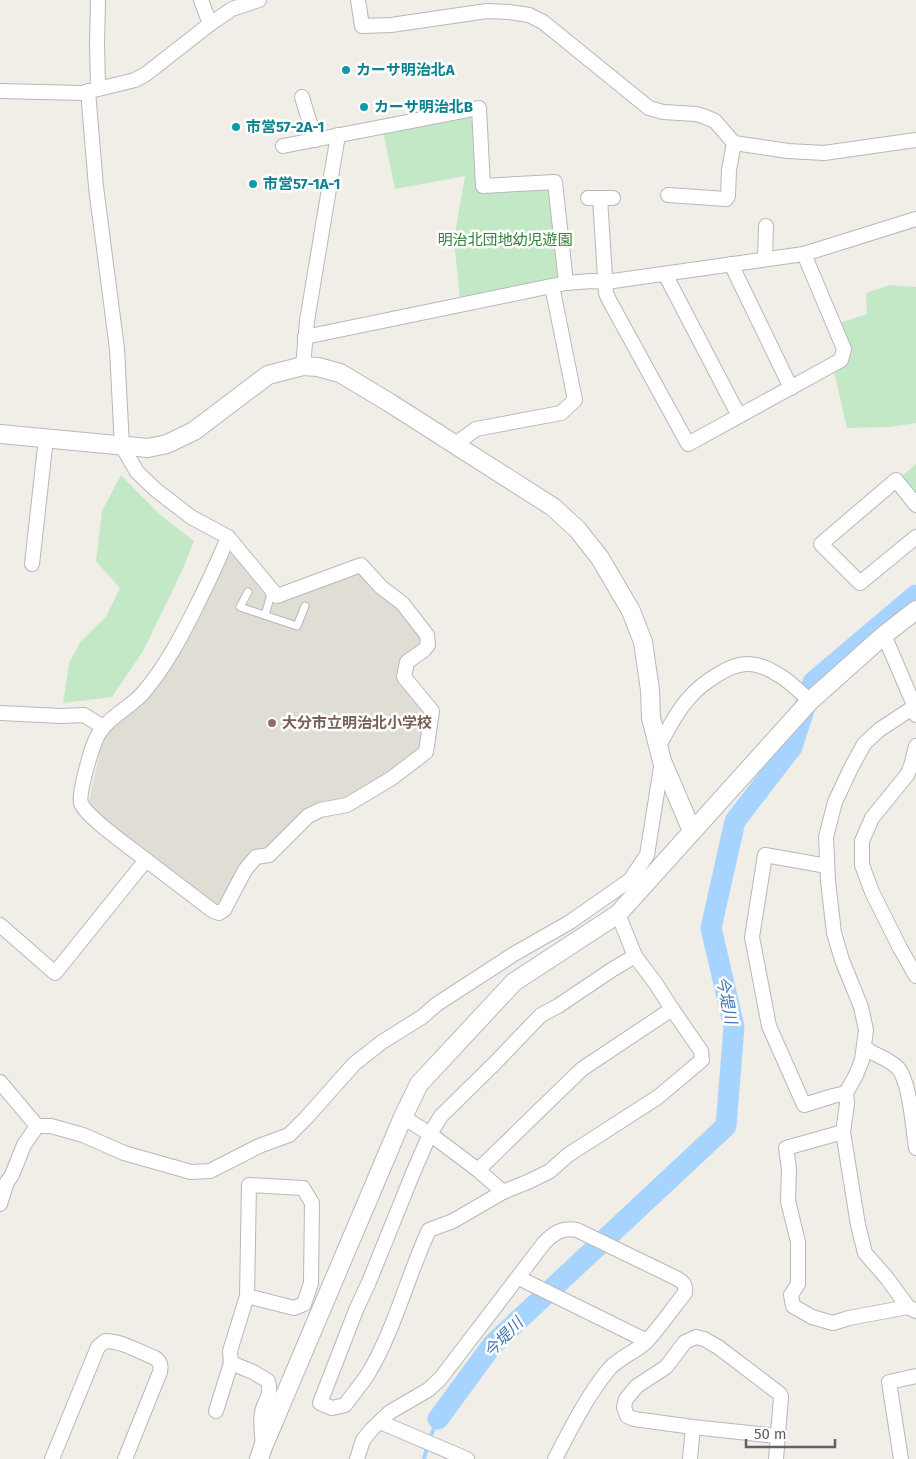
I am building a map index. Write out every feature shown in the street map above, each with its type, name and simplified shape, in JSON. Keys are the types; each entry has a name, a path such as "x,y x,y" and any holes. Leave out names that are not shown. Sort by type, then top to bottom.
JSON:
{"street":[{"path":"98,0 93,90 96,187 117,349 122,446 137,472 156,490 191,517 228,537 276,596 362,564 381,587 402,603 427,635 428,645 407,662 404,677 432,711 426,752 392,778 347,805 320,810 308,816 269,855 256,858 245,870 224,910 219,913 212,911 192,896 90,815 81,804 80,799 81,788 97,737 103,727 143,694 174,652 218,563 228,537"},
{"path":"201,0 210,24"},
{"path":"0,91 82,93 135,80 146,74 232,9 259,0"},
{"path":"358,0 362,26 391,25 487,11 528,15 543,22 649,108 663,112 703,116 715,120 734,143 788,152 824,154 916,140"},
{"path":"302,97 315,140"},
{"path":"283,146 479,108 483,186 555,182 566,284"},
{"path":"303,366 338,135"},
{"path":"668,195 726,199 728,196 729,170 734,143"},
{"path":"601,198 606,293 688,444 841,360 844,349 804,254"},
{"path":"306,337 552,286 606,282 804,254 916,219"},
{"path":"765,260 766,226"},
{"path":"731,264 791,388"},
{"path":"665,274 739,416"},
{"path":"454,445 476,429 560,413 575,400 552,286"},
{"path":"0,434 148,448 167,444 194,431 268,375 303,366 318,367 340,373 553,508 578,529 600,558 631,611 643,642 650,690 651,718 660,754 692,831"},
{"path":"32,564 46,438"},
{"path":"916,505 896,480 821,544 860,583 916,537"},
{"path":"261,1453 403,1116 419,1084 514,982 618,914 810,701 884,635 916,610"},
{"path":"884,635 915,711 879,730 864,744 835,802 826,837 827,866 834,933 842,960 861,1006 866,1030 862,1060 846,1093 847,1104 842,1132 858,1225 865,1254 912,1309"},
{"path":"0,1082 38,1126 51,1126 83,1135 124,1153 191,1172 210,1171 259,1146 289,1135 354,1064 382,1042 514,954 570,922 630,880 648,856 660,754 675,718 689,697 715,676 734,665 749,663 778,674 810,701"},
{"path":"0,713 61,716 84,715 103,727"},
{"path":"916,746 907,775 872,818 862,841 862,865 872,892 916,976"},
{"path":"827,866 764,854 752,937 769,1026 804,1105 846,1093"},
{"path":"0,925 55,973 146,860"},
{"path":"618,914 636,956 701,1051 702,1060 658,1097 568,1155 550,1171 503,1192 453,1221 429,1230 390,1328 367,1375 345,1405 332,1408 320,1403 356,1310 430,1134 441,1116 540,1015 558,1006 636,956"},
{"path":"478,1170 582,1069 672,1008"},
{"path":"864,1048 889,1060 899,1069 910,1106 916,1148"},
{"path":"403,1116 478,1170 503,1192"},
{"path":"0,1204 24,1145 38,1126"},
{"path":"842,1132 786,1148 789,1170 788,1201 798,1242 798,1284 791,1295 792,1306 832,1323 849,1318 912,1309"},
{"path":"216,1411 231,1363 230,1351 246,1296 249,1185 303,1188 312,1203 311,1283 304,1304 294,1308 246,1296"},
{"path":"357,1459 363,1440 372,1429 390,1412 428,1390 440,1379 544,1243 553,1234 566,1229 577,1230 676,1278 685,1284 685,1293 647,1341 618,1360 608,1371 580,1412 555,1459"},
{"path":"518,1278 647,1341"},
{"path":"776,1459 780,1394 704,1338 696,1337 685,1342 666,1368 637,1386 626,1399 624,1407 627,1416 634,1419 777,1436"},
{"path":"52,1459 98,1347 105,1341 129,1347 155,1358 159,1360 161,1366 125,1459"},
{"path":"231,1363 253,1372 268,1381 270,1389 269,1398 263,1409 261,1420 261,1453"},
{"path":"901,1459 889,1382 916,1376"},
{"path":"380,1422 466,1459"},
{"path":"690,1459 693,1427"}],"lane":[{"path":"265,615 270,598 270,587"},
{"path":"248,592 240,607 297,626 305,606"}],"shaded area":[{"name":"大分市立明治北小学校","path":"233,550 276,604 356,570 399,606 424,638 422,647 403,659 427,710 422,750 346,802 306,812 218,909 91,811 89,802 103,737 148,699 176,659 228,553"}],"green space":[{"name":"明治北団地幼児遊園","path":"469,116 473,122 477,191 547,187 551,191 559,276 553,281 460,300 454,239 465,176 395,189 383,132"},
{"path":"890,285 916,287 916,423 889,427 847,428 834,371 846,364 840,323 867,314 866,293"},
{"path":"916,464 916,495 901,477"},
{"path":"121,475 159,514 194,541 181,573 143,651 112,697 63,703 69,663 81,641 106,617 120,588 96,561 102,511"}],"waterway":[{"name":"今堤川","path":"438,1419 493,1344 726,1126 734,1027 711,928 735,821 792,747 813,682 916,595"},
{"path":"424,1459 429,1440 438,1419"}],"place":[{"name":"カーサ明治北A","path":"346,70"},
{"name":"カーサ明治北B","path":"364,107"},
{"name":"市営57-2A-1","path":"236,127"},
{"name":"市営57-1A-1","path":"253,184"},
{"name":"大分市立明治北小学校","path":"272,723"}]}
